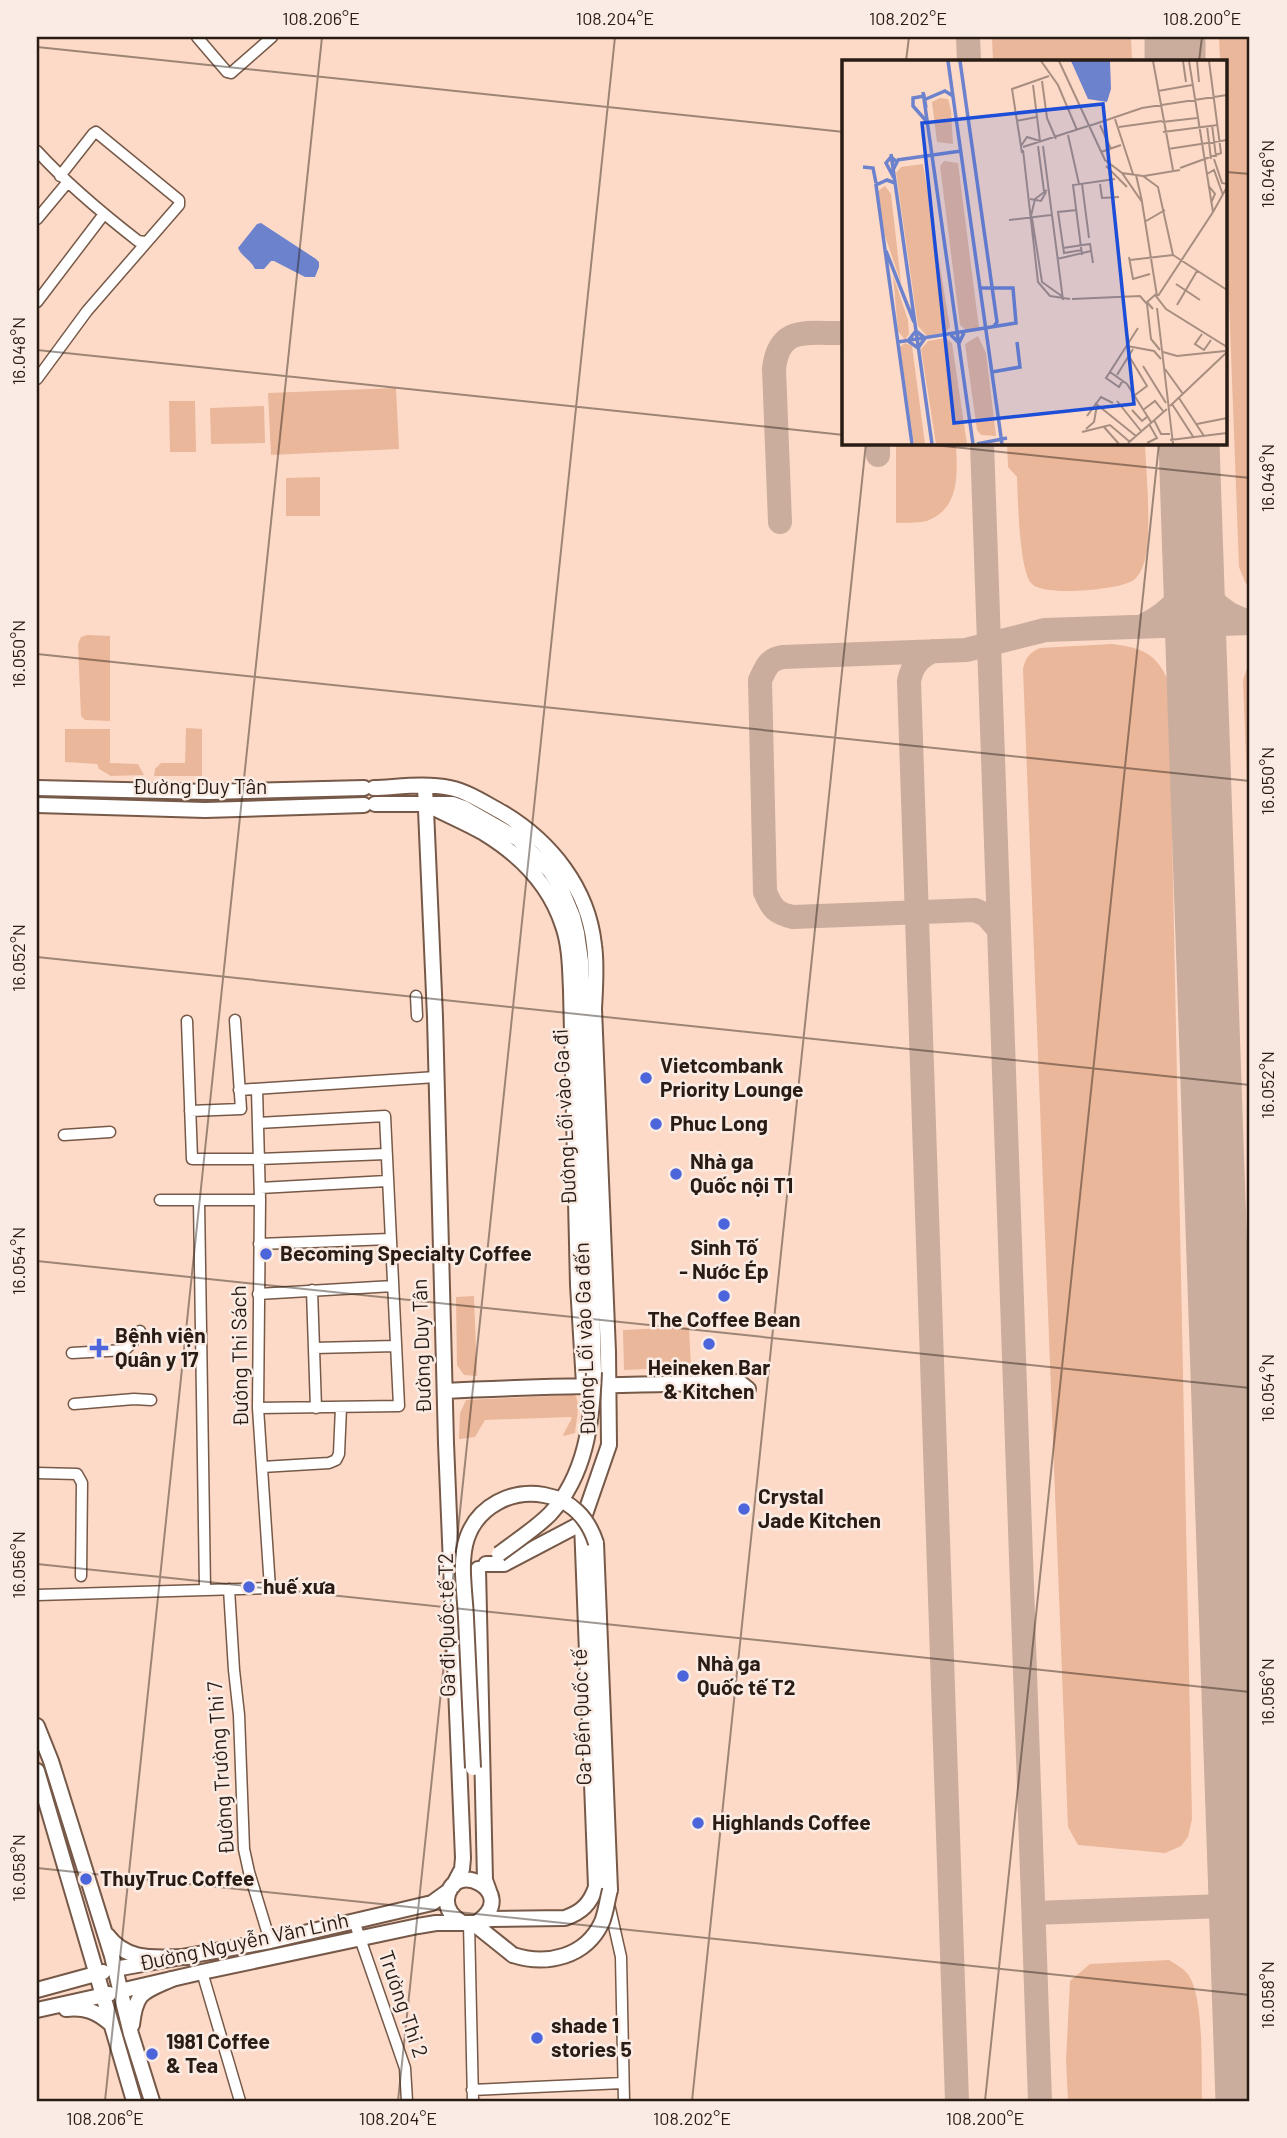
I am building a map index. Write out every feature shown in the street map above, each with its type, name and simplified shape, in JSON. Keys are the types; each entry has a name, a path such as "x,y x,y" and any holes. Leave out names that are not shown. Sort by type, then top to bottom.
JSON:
{"street":[{"path":"197,37 227,72 231,73 272,37"},
{"path":"37,219 96,132 179,200 179,205 87,312 37,379"},
{"path":"37,151 63,180 138,241 145,242"},
{"path":"37,302 104,214"},
{"name":"Đường Duy Tân","path":"37,788 209,792 425,787 463,1858 456,1885"},
{"name":"Đường Lối vào Ga đến","path":"425,787 450,788 463,792 526,829 553,854 576,885 587,914 596,967 594,1009 609,1445 582,1523 599,1867 592,1898 586,1907 576,1914 565,1918 490,1919 471,1922"},
{"path":"291,790 291,807"},
{"path":"425,804 483,832 522,861 545,887 564,927 570,990 578,1285 584,1384"},
{"name":"Đường Duy Tân","path":"37,805 205,810 425,804"},
{"name":"Đường Lối vào Ga đi","path":"425,804 453,804 464,808 518,839 540,859 557,880 573,916 581,961 594,1372 592,1410 587,1440 572,1480 550,1514 482,1566"},
{"path":"416,996 417,1016"},
{"path":"190,1111 241,1109 235,1020"},
{"path":"187,1021 192,1159 386,1154"},
{"path":"239,1090 436,1077"},
{"name":"Đường Thi Sách","path":"229,1589 270,1588 258,1408 260,1188 257,1089"},
{"path":"258,1124 385,1116 399,1406 258,1408"},
{"path":"64,1135 110,1132"},
{"path":"260,1188 387,1181"},
{"path":"160,1200 260,1200"},
{"path":"199,1201 205,1589"},
{"path":"259,1244 390,1239"},
{"path":"258,1294 393,1286"},
{"path":"312,1290 316,1408"},
{"path":"72,1353 125,1350 137,1338 139,1331"},
{"path":"314,1348 396,1346"},
{"path":"445,1391 584,1384 608,1386 739,1382 748,1389"},
{"path":"74,1404 151,1400"},
{"path":"262,1467 330,1463 336,1460 339,1454 341,1407"},
{"path":"37,1473 77,1474 82,1483 81,1576"},
{"name":"Ga đi Quốc tế T2","path":"456,1885 471,1875 476,1858 464,1576 467,1539 473,1525 491,1506 508,1496 522,1493 557,1497 588,1522 596,1543"},
{"path":"452,1569 504,1564 582,1523"},
{"name":"Ga Đến Quốc tế","path":"471,1922 513,1955 546,1961 563,1958 577,1951 596,1933 605,1912 610,1890 596,1543"},
{"path":"471,1922 488,1913 491,1896 485,1881 482,1566"},
{"path":"37,1595 229,1589"},
{"name":"Đường Trường Thi 7","path":"229,1589 239,1715 244,1849 270,1941"},
{"path":"37,1727 51,1761 103,1928 152,2101"},
{"path":"37,1771 41,1803 82,1925 134,2101"},
{"path":"599,1867 621,1957 624,2101"},
{"path":"471,1922 450,1912 447,1905 456,1885 479,1881 489,1891"},
{"name":"Đường Nguyễn Văn Linh","path":"37,1990 96,1973 270,1941 432,1903 456,1885"},
{"name":"Trường Thi 2","path":"354,1921 405,2068 407,2101"},
{"path":"471,1922 473,2096 623,2083"},
{"name":"Đường Nguyễn Văn Linh","path":"37,2010 360,1938 436,1923 471,1922"},
{"path":"72,1980 83,1959 80,1934 82,1925"},
{"path":"103,1928 118,1948 127,1953 188,1957"},
{"path":"202,1972 240,2101"},
{"path":"131,2034 137,2000 143,1992 172,1979"},
{"path":"37,2010 80,2007 91,2010 112,2025"}],"shaded area":[{"path":"992,37 1131,37 1132,60 993,60"},
{"path":"1219,37 1250,37 1250,588 1239,567 1228,273 1228,60 1220,60"},
{"path":"396,388 399,449 271,455 268,393"},
{"path":"169,401 195,401 196,452 170,452"},
{"path":"264,406 265,443 211,444 210,408"},
{"path":"896,444 956,444 955,487 947,506 929,520 896,523"},
{"path":"1007,444 1145,444 1148,540 1140,573 1134,580 1122,585 1078,591 1048,590 1031,583 1022,549 1017,477 1008,467"},
{"path":"320,477 320,516 286,516 286,478"},
{"path":"110,636 110,721 85,720 81,716 78,644 81,637"},
{"path":"1112,644 1147,654 1159,665 1169,683 1192,1819 1188,1837 1181,1846 1165,1853 1078,1845 1068,1827 1023,669 1028,656 1040,648"},
{"path":"1250,659 1250,863 1243,680"},
{"path":"186,728 202,729 202,776 154,776 155,769 161,763 185,763"},
{"path":"65,729 110,729 110,763 138,764 144,775 111,776 99,769 97,764 65,762"},
{"path":"474,1296 477,1376 464,1375 457,1365 456,1297"},
{"path":"689,1327 691,1367 624,1370 623,1330"},
{"path":"575,1395 578,1408 575,1433 563,1435 572,1418 570,1417 485,1420 475,1437 459,1439 460,1413 466,1400"},
{"path":"1169,1960 1187,1973 1197,1998 1201,2034 1202,2101 1068,2101 1066,2060 1070,1981 1090,1964"}],"water":[{"path":"261,223 319,262 315,277 305,277 274,261 264,269 255,269 238,248 257,224"}],"taxiway":[{"path":"968,37 969,60"},
{"path":"780,522 774,369 777,355 782,345 798,334 842,333"},
{"path":"878,444 878,455"},
{"path":"982,444 1040,2101"},
{"path":"1193,557 1205,590 1211,598 1227,612 1250,622"},
{"path":"1143,626 1164,613 1178,599 1187,581 1193,557"},
{"path":"999,930 986,915 975,910 793,917 775,909 765,892 760,680 768,665 783,657 966,650 1045,630 1250,623"},
{"path":"933,651 917,663 909,681 957,2101"},
{"path":"1034,1913 1250,1905"}],"runway":[{"path":"1175,37 1175,60"},
{"path":"1189,444 1246,2101"}],"place":[{"name":"Vietcombank Priority Lounge","path":"646,1078"},
{"name":"Phuc Long","path":"656,1124"},
{"name":"Nhà ga Quốc nội T1","path":"676,1174"},
{"name":"Sinh Tố - Nước Ép","path":"724,1224"},
{"name":"Becoming Specialty Coffee","path":"266,1254"},
{"name":"The Coffee Bean","path":"724,1296"},
{"name":"Heineken Bar & Kitchen","path":"709,1344"},
{"name":"Bệnh viện Quân y 17","path":"99,1348"},
{"name":"Crystal Jade Kitchen","path":"744,1509"},
{"name":"huế xưa","path":"249,1587"},
{"name":"Nhà ga Quốc tế T2","path":"683,1676"},
{"name":"Highlands Coffee","path":"698,1823"},
{"name":"ThuyTruc Coffee","path":"86,1879"},
{"name":"shade 1 stories 5","path":"537,2038"},
{"name":"1981 Coffee & Tea","path":"152,2054"}]}
